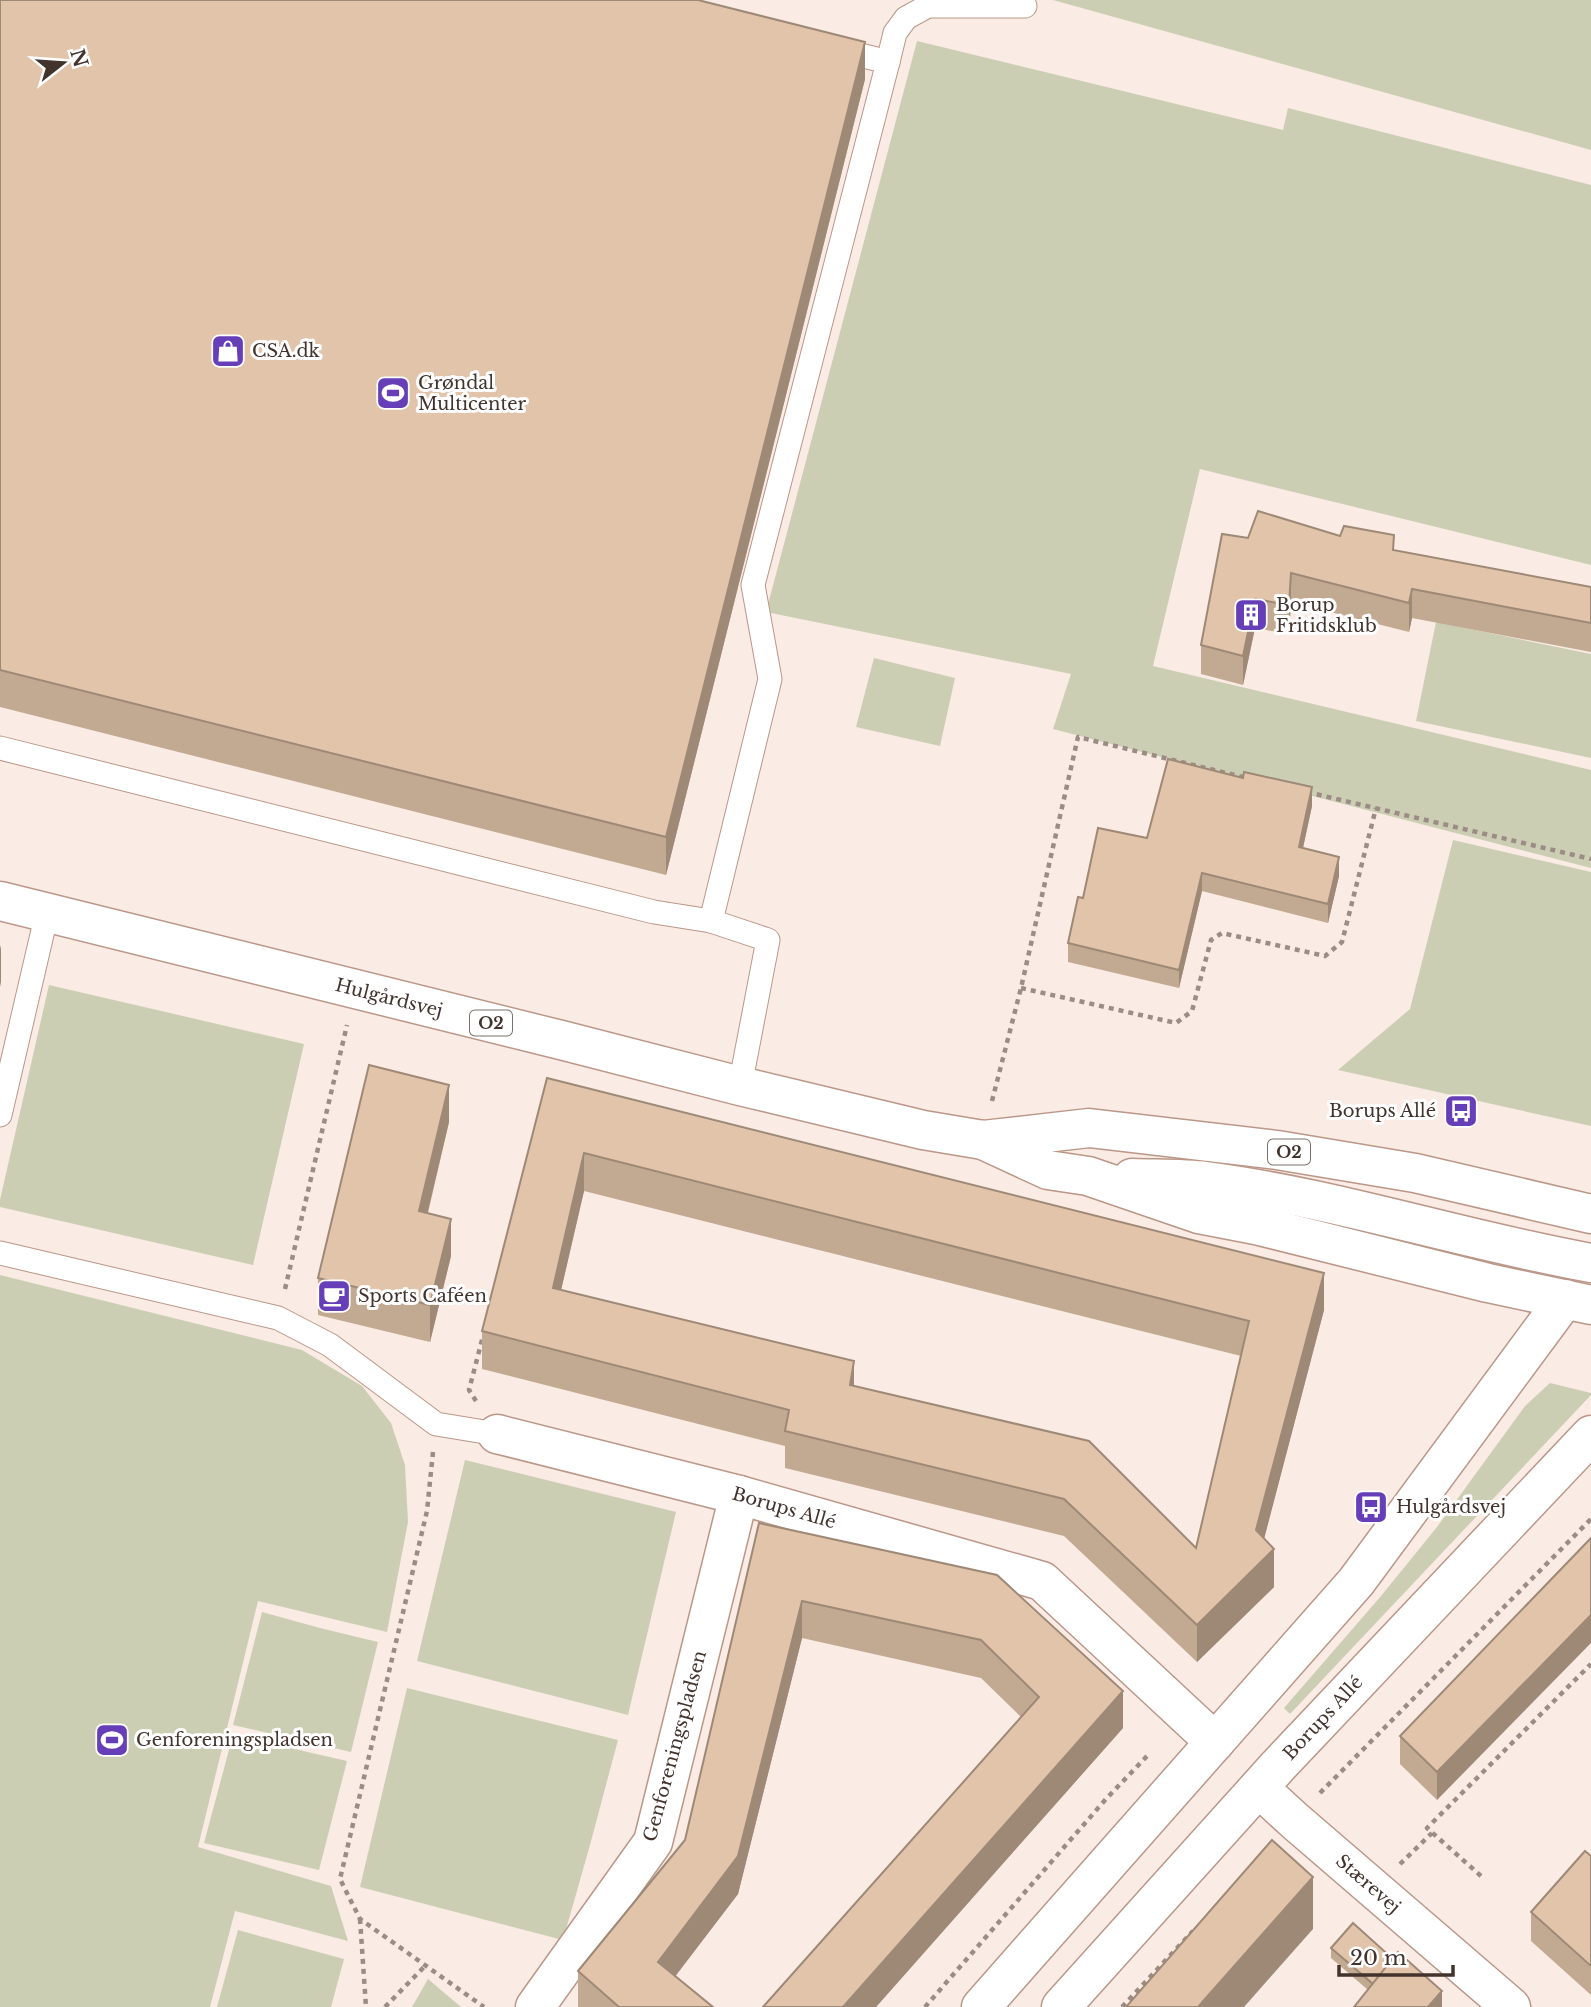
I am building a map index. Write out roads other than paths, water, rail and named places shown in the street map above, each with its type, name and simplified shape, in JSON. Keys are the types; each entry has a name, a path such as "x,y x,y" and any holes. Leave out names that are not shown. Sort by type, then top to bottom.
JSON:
{"street":[{"name":"Hulgårdsvej","path":"0,901 740,1086 923,1130 983,1140 1048,1170 1088,1177 1199,1214 1256,1225 1488,1283 1582,1301"},
{"name":"Hulgårdsvej","path":"983,1140 1089,1128 1277,1150 1415,1173 1591,1213"},
{"path":"981,2007 1356,1582 1582,1301 1591,1265 1343,1206 1205,1181 1088,1177"},
{"name":"Borups Allé","path":"497,1434 739,1495 1042,1581 1215,1742"},
{"name":"Borups Allé","path":"1061,2007 1377,1660 1591,1435"},
{"name":"Genforeningspladsen","path":"535,2007 653,1842 739,1495"},
{"name":"Stærevej","path":"1259,1788 1307,1808 1511,2007"}],"lane":[{"path":"711,921 770,679 753,585 895,33 906,18 928,6 1026,6 1022,0"},
{"path":"822,45 888,62"},
{"path":"0,748 641,908 711,921 768,940 740,1086"},
{"path":"0,1115 47,913"},
{"path":"0,1253 278,1318 330,1345 436,1424 497,1434"}],"place":[{"name":"CSA.dk","path":"228,351"},
{"name":"Grøndal Multicenter","path":"393,393"},
{"name":"Borup Fritidsklub","path":"1251,615"},
{"name":"Borups Allé","path":"1461,1111"},
{"name":"Sports Caféen","path":"334,1296"},
{"name":"Hulgårdsvej","path":"1371,1507"},
{"name":"Genforeningspladsen","path":"112,1740"}]}
